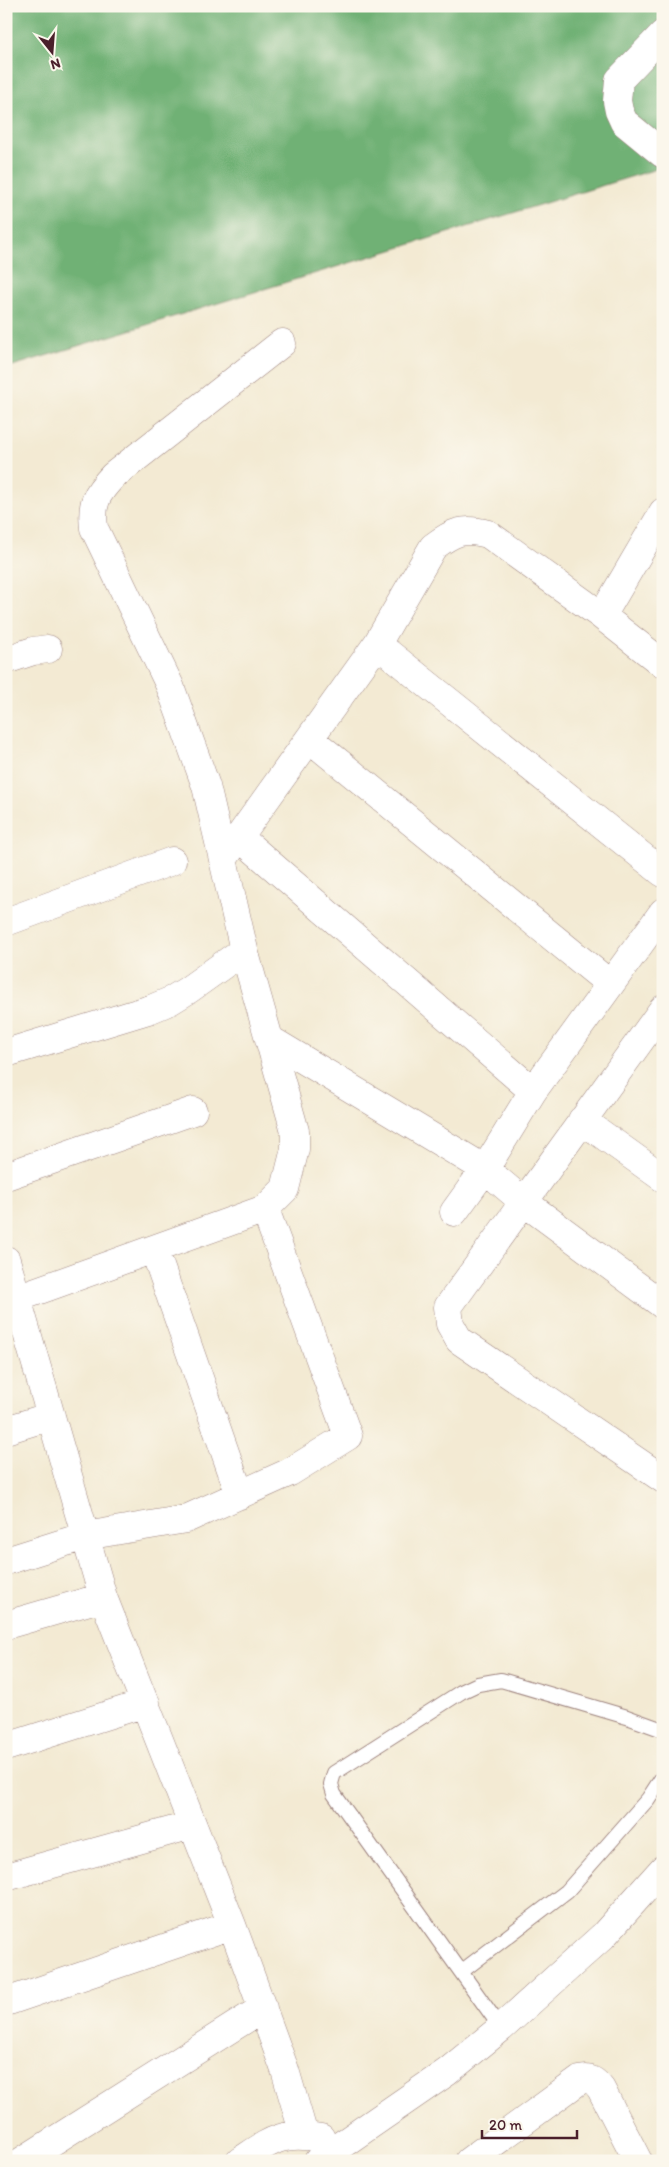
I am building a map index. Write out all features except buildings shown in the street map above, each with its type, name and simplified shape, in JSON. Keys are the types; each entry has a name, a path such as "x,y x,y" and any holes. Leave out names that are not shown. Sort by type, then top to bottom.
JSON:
{"street":[{"path":"663,34 619,80 617,101 624,122 663,154"},
{"path":"12,1301 265,1209 285,1189 296,1141 296,1132 244,950 232,848 206,786 170,686 94,528 92,512 95,499 113,476 282,343"},
{"path":"602,616 663,512"},
{"path":"232,848 377,644 433,547 448,536 462,531 488,534 602,616 663,664"},
{"path":"377,644 663,873"},
{"path":"6,660 33,651 48,649"},
{"path":"310,739 610,984"},
{"path":"232,848 533,1091"},
{"path":"6,922 172,861"},
{"path":"454,1212 485,1169 533,1091 663,912"},
{"path":"6,1053 164,1004 188,990 244,950"},
{"path":"660,1021 582,1120 448,1307 448,1317 452,1331 459,1340 663,1479"},
{"path":"269,1038 485,1169 524,1202 663,1305"},
{"path":"6,1176 194,1111"},
{"path":"582,1120 663,1178"},
{"path":"6,1561 86,1536 186,1518 301,1467 348,1436 265,1209"},
{"path":"154,1249 240,1495"},
{"path":"6,1260 12,1301 51,1416 103,1596 263,2008 285,2070 304,2135"},
{"path":"6,1430 51,1416"},
{"path":"6,1625 103,1596"},
{"path":"6,1747 146,1703"},
{"path":"6,1877 192,1825"},
{"path":"318,2161 447,2072 501,2028 603,1936 663,1869"},
{"path":"6,2002 232,1926"},
{"path":"22,2161 263,2008"},
{"path":"468,2161 585,2078 596,2082 601,2088 638,2161"},
{"path":"240,2161 275,2138 304,2135 345,2142"}],"lane":[{"path":"501,2028 334,1794 331,1784 334,1773 461,1692 490,1681 501,1680 627,1717 663,1730"},
{"path":"461,1972 567,1891 648,1799 663,1776"}],"green space":[{"path":"6,6 663,6 663,167 6,368"}]}
